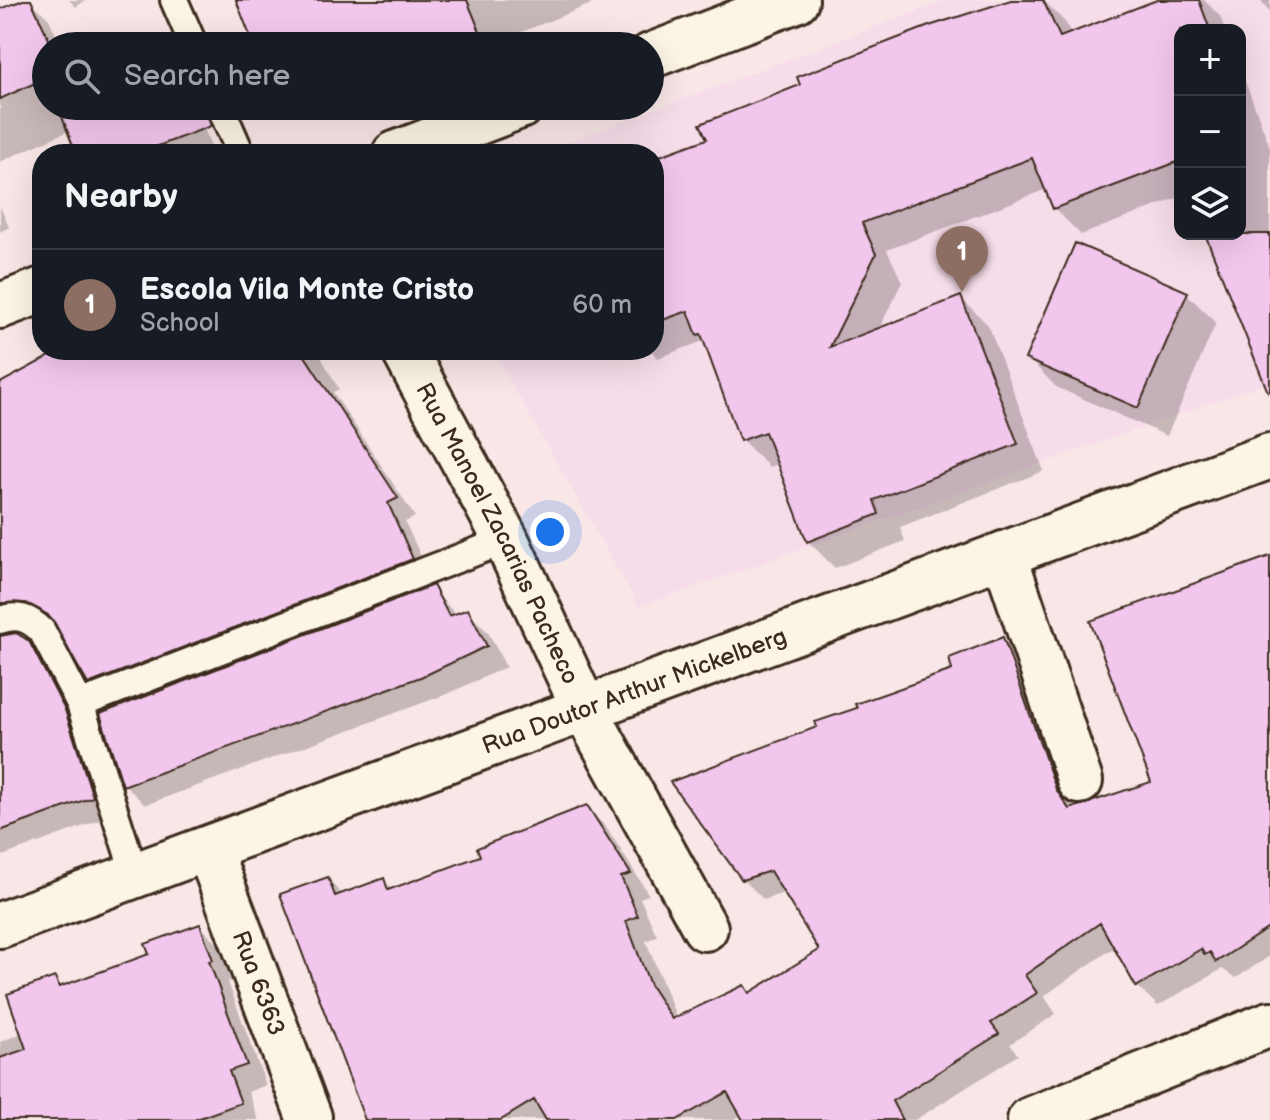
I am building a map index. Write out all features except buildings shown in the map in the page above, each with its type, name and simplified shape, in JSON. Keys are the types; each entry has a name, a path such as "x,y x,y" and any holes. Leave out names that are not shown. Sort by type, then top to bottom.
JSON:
{"street":[{"path":"664,51 796,0"},
{"path":"421,144 484,120"},
{"path":"0,306 32,294"},
{"name":"Rua Manoel Zacarias Pacheco","path":"409,360 506,540 584,708 705,928"},
{"name":"Rua Doutor Arthur Mickelberg","path":"0,925 1270,456"},
{"path":"1004,554 1080,781"},
{"name":"Rua 6363","path":"209,850 309,1117"},
{"path":"1030,1120 1270,1024"}],"lane":[{"path":"174,0 188,32"},
{"path":"226,120 237,144"},
{"path":"80,704 506,540"},
{"path":"0,620 19,616 42,631 80,704 135,875"}],"shaded area":[{"path":"946,0 1270,0 1270,382 639,607 498,360 664,360 664,144 563,144 627,120 664,120 664,106"}],"place":[{"name":"Escola Vila Monte Cristo","path":"962,292"}]}
